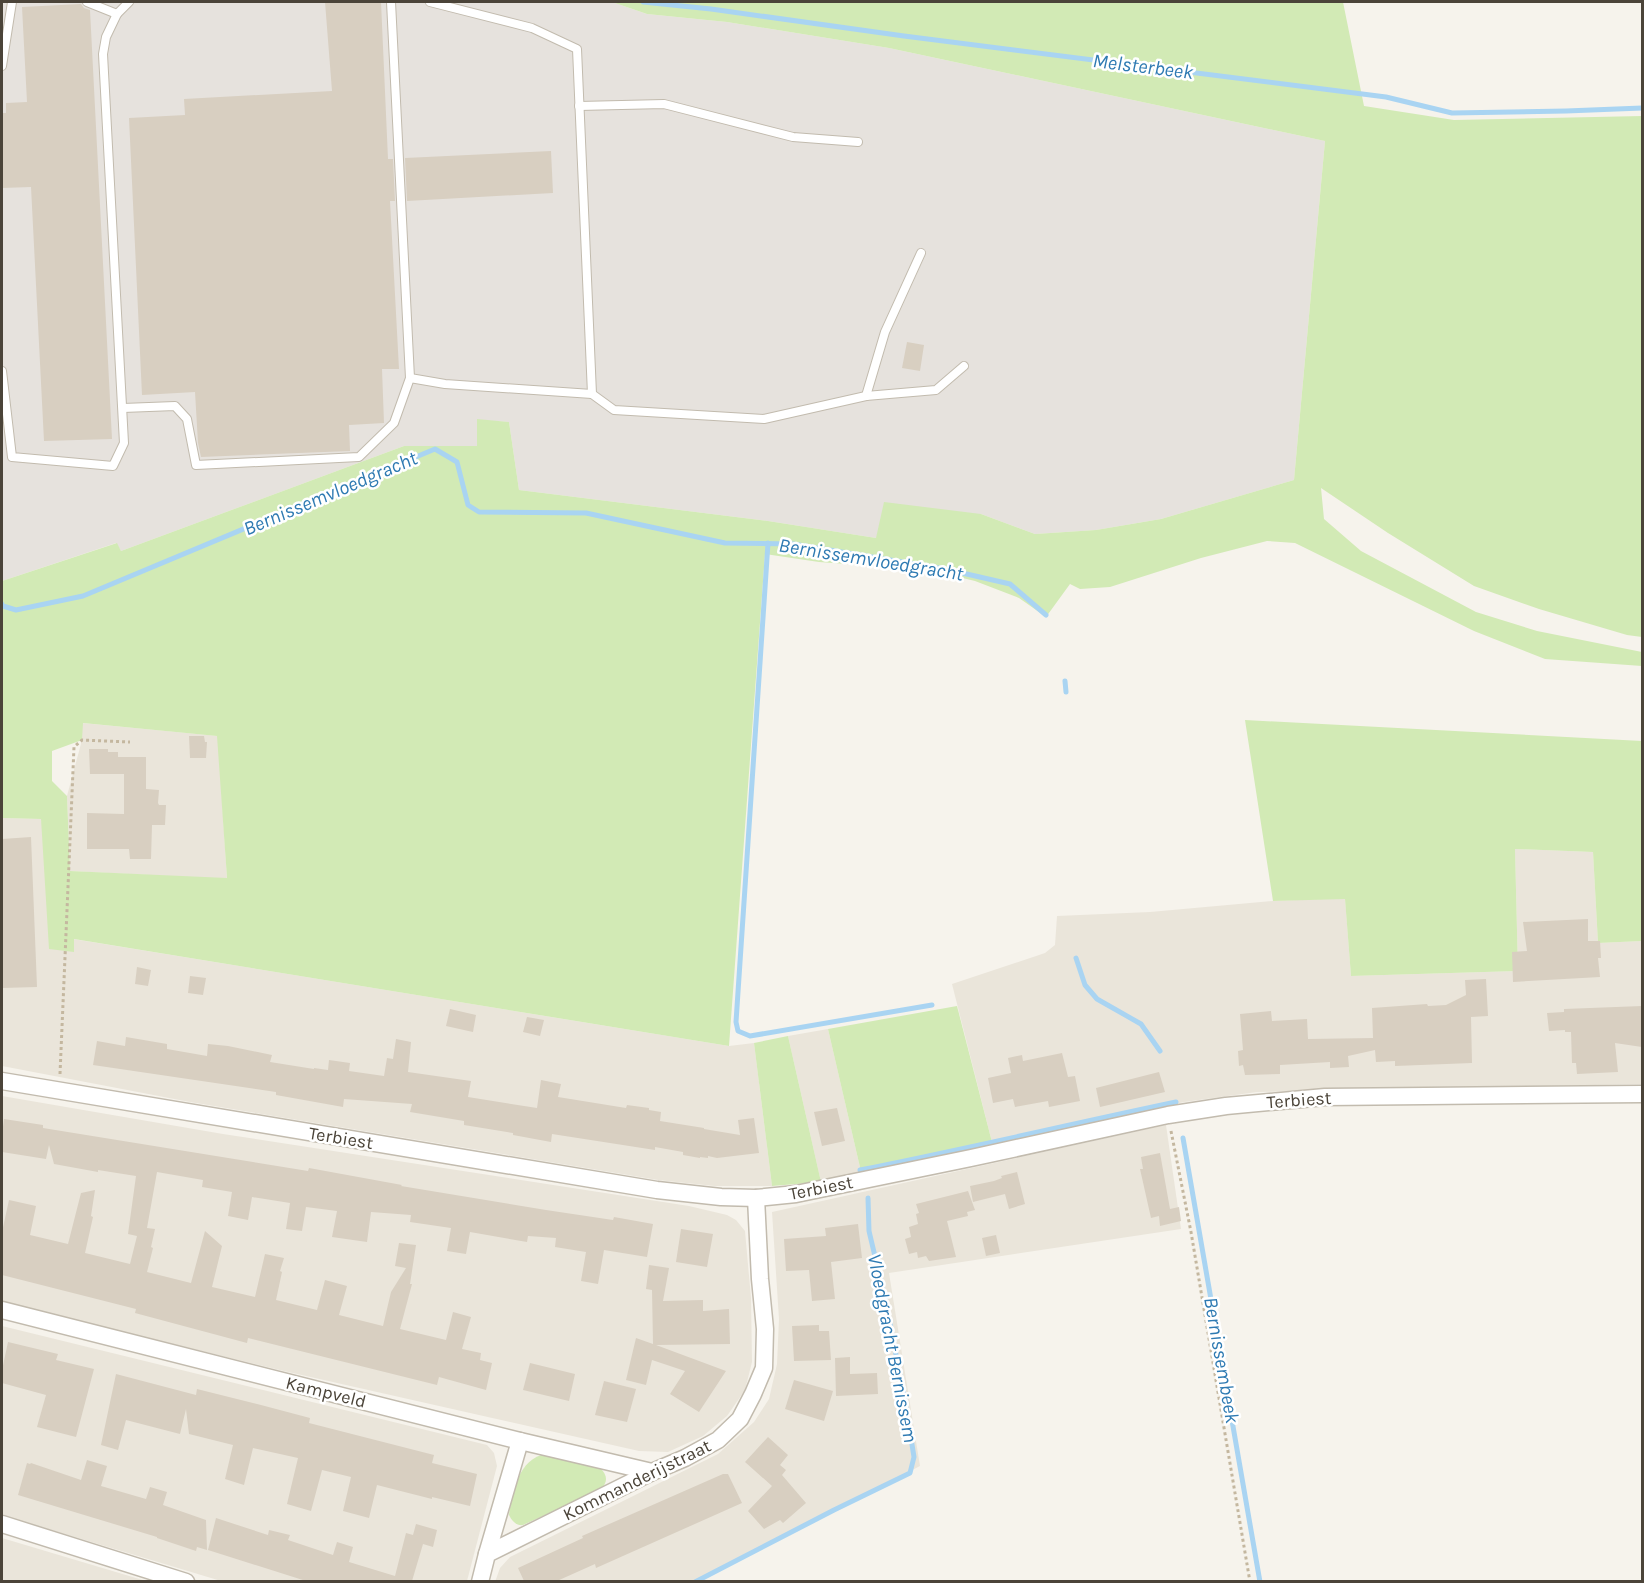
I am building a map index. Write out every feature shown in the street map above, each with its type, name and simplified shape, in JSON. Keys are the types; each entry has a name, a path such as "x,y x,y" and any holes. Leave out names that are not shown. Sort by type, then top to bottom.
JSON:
{"street":[{"name":"Terbiest","path":"2,1081 645,1188 721,1197 756,1198 796,1194 1168,1115 1226,1106 1325,1097 1642,1094"},
{"name":"Kommanderijstraat","path":"487,1554 651,1472 685,1458 718,1440 740,1419 764,1368 765,1329 756,1198"},
{"name":"Kampveld","path":"2,1310 651,1472"},
{"path":"480,1581 520,1441"},
{"path":"2,1524 186,1581"}],"lane":[{"path":"2,66 12,2"},
{"path":"87,2 117,14"},
{"path":"2,371 12,457 113,466 124,443 104,54 106,38 117,14 129,2"},
{"path":"123,408 175,406 187,419 196,465 359,457 394,423 410,378 391,2"},
{"path":"430,2 532,28 577,49 592,394"},
{"path":"579,106 664,104 793,137 858,142"},
{"path":"866,396 885,332 921,253"},
{"path":"410,378 445,384 592,394 614,410 764,419 866,396 936,390 964,366"}],"path":[{"path":"59,1091 74,747 82,740 130,742"},
{"path":"1168,1115 1191,1232 1250,1581"}],"shaded area":[{"path":"2,2 612,2 647,14 727,22 889,48 1325,141 1294,480 1161,519 1096,530 1035,534 981,514 876,538 768,521 519,490 509,422 477,420 478,446 404,446 121,551 116,543 2,581"},
{"path":"82,723 218,736 227,879 70,871 67,796 82,740"},
{"path":"2,818 41,819 73,939 729,1046 754,1043 772,1186 715,1186 658,1180 190,1102 2,1066"},
{"path":"1515,849 1593,852 1598,943 1642,941 1642,1084 1257,1092 1184,1102 993,1146 952,984 1045,953 1055,945 1057,916 1150,912 1273,901 1345,898 1351,976 1518,971"},
{"path":"828,1029 862,1176 821,1182 788,1036"},
{"path":"2,1096 223,1134 689,1206 727,1215 736,1220 745,1231 751,1298 752,1362 745,1390 727,1416 703,1436 668,1452 639,1451 284,1371 2,1302"},
{"path":"1166,1125 1181,1229 889,1273 920,1466 701,1581 495,1582 500,1568 510,1557 718,1454 754,1422 769,1399 777,1364 779,1319 772,1212"},
{"path":"2,1326 487,1445 494,1453 497,1466 467,1581 221,1581 2,1515"},
{"path":"2,1538 146,1581 2,1581"}],"green space":[{"path":"612,2 1343,2 1364,106 1454,120 1642,116 1642,637 1627,635 1539,609 1474,586 1321,488 1324,519 1361,551 1476,612 1537,631 1642,652 1642,666 1545,659 1474,631 1295,543 1267,541 1201,558 1110,587 1080,589 1070,584 1046,617 1019,598 975,581 930,570 819,562 765,554 729,1046 74,939 74,952 49,949 41,819 2,818 2,581 117,543 121,551 404,446 477,446 477,419 509,422 519,490 768,521 876,538 884,502 981,514 1035,534 1096,530 1161,519 1294,480 1325,141 889,48 727,22 647,14","holes":["83,723 217,736 227,878 70,871 67,796 52,781 52,751 82,740"]},
{"path":"1245,720 1642,741 1642,941 1598,943 1593,852 1515,849 1518,971 1351,976 1345,899 1273,901"},
{"path":"957,1006 993,1146 862,1176 828,1029"},
{"path":"788,1036 821,1182 772,1186 754,1043"},
{"path":"546,1454 600,1468 606,1476 606,1482 600,1490 523,1525 518,1525 509,1515 518,1477 529,1462"}],"building":[{"path":"325,2 381,2 388,159 393,159 395,201 390,201 399,369 382,369 384,423 349,425 350,451 201,457 195,392 142,395 129,118 185,115 184,99 332,91"},
{"path":"81,4 90,10 112,439 44,441 31,187 2,188 2,113 6,113 6,103 27,102 22,7"},
{"path":"551,151 553,193 407,201 405,158"},
{"path":"907,342 924,345 920,371 902,368"},
{"path":"189,736 204,736 207,742 206,758 190,758"},
{"path":"89,749 108,749 108,752 118,752 118,757 146,757 146,789 159,790 158,803 166,805 165,825 152,825 151,859 130,859 129,849 87,849 87,813 124,814 124,774 90,774"},
{"path":"31,837 37,987 2,988 2,839"},
{"path":"1588,919 1588,941 1600,941 1601,958 1598,958 1600,977 1513,982 1512,952 1527,951 1523,922"},
{"path":"137,967 151,970 148,986 135,984"},
{"path":"190,976 206,978 203,995 188,993"},
{"path":"1486,979 1488,1016 1471,1017 1472,1063 1395,1066 1395,1061 1376,1062 1375,1050 1348,1056 1349,1067 1330,1068 1330,1062 1280,1065 1280,1074 1245,1075 1243,1065 1239,1066 1238,1051 1243,1050 1240,1014 1271,1011 1272,1021 1307,1019 1308,1039 1373,1038 1372,1008 1446,1005 1466,995 1465,980"},
{"path":"1642,1006 1642,1047 1615,1043 1618,1072 1577,1074 1576,1063 1572,1063 1571,1032 1549,1031 1547,1013 1564,1012 1564,1009"},
{"path":"450,1009 476,1015 473,1032 446,1026"},
{"path":"527,1017 544,1020 540,1036 523,1032"},
{"path":"126,1037 167,1044 167,1049 207,1056 208,1044 228,1046 272,1055 270,1062 314,1069 328,1070 329,1060 350,1063 349,1071 384,1076 387,1058 393,1059 396,1039 411,1042 408,1072 471,1081 468,1097 537,1108 541,1080 561,1084 558,1097 626,1108 627,1105 649,1108 649,1110 661,1112 660,1121 704,1129 740,1135 738,1120 754,1118 759,1153 700,1158 655,1147 655,1150 552,1134 551,1142 464,1125 464,1121 410,1112 412,1104 344,1099 343,1107 276,1095 276,1092 93,1065 97,1041 125,1046"},
{"path":"1062,1053 1068,1077 1075,1076 1080,1101 1049,1107 1048,1101 1015,1107 1013,1099 993,1103 988,1078 1011,1073 1008,1058 1022,1055 1023,1061"},
{"path":"1159,1072 1165,1092 1100,1107 1096,1088"},
{"path":"837,1108 845,1141 822,1146 814,1112"},
{"path":"4,1119 43,1125 43,1128 308,1171 309,1168 546,1210 613,1220 614,1217 653,1224 647,1257 604,1250 598,1284 581,1281 586,1252 555,1247 556,1238 528,1236 527,1242 470,1232 466,1254 447,1251 451,1228 410,1222 411,1215 371,1212 367,1242 332,1237 337,1211 306,1207 302,1231 286,1229 290,1203 252,1197 248,1220 228,1216 232,1192 202,1187 203,1180 157,1172 147,1228 155,1229 147,1272 191,1283 205,1231 222,1246 212,1287 255,1297 265,1254 284,1258 276,1300 317,1310 325,1280 347,1286 339,1315 383,1326 391,1292 406,1268 395,1266 399,1243 416,1245 410,1284 412,1284 400,1329 446,1340 453,1312 471,1317 462,1349 481,1353 480,1360 492,1363 486,1390 439,1377 437,1385 248,1338 247,1343 135,1313 136,1309 2,1275 2,1232 9,1200 36,1206 30,1235 68,1244 81,1193 95,1190 91,1216 93,1217 85,1253 130,1264 137,1236 128,1234 136,1176 54,1164 49,1145 46,1159 2,1152"},
{"path":"1160,1153 1170,1209 1179,1207 1181,1221 1160,1226 1159,1216 1151,1218 1140,1169 1143,1169 1141,1157"},
{"path":"1017,1172 1025,1204 1009,1209 1005,1194 973,1202 970,1186 994,1181 1002,1178 1001,1176"},
{"path":"968,1191 975,1210 967,1212 968,1216 947,1221 956,1257 929,1261 926,1256 918,1258 917,1252 909,1254 905,1239 911,1237 909,1227 918,1224 916,1214 919,1213 916,1204"},
{"path":"858,1224 862,1258 831,1262 835,1299 812,1301 809,1270 786,1271 784,1239 826,1236 825,1228"},
{"path":"681,1229 713,1234 707,1267 676,1262"},
{"path":"996,1235 1000,1253 986,1256 982,1238"},
{"path":"649,1265 669,1268 663,1301 703,1300 703,1311 729,1309 730,1344 656,1345 726,1371 699,1412 670,1394 685,1371 652,1360 646,1385 626,1380 636,1338 653,1344 652,1290 646,1289"},
{"path":"819,1325 819,1331 829,1331 831,1360 794,1361 792,1326"},
{"path":"8,1342 58,1354 56,1360 94,1369 76,1437 37,1427 46,1395 2,1383 2,1370"},
{"path":"850,1357 850,1374 877,1373 878,1394 836,1396 835,1358"},
{"path":"530,1363 575,1374 569,1401 523,1390"},
{"path":"116,1374 196,1395 197,1389 261,1405 310,1418 309,1423 434,1455 432,1463 477,1474 470,1506 377,1485 369,1518 343,1511 351,1477 322,1470 311,1511 287,1504 298,1458 253,1448 244,1485 225,1479 233,1445 189,1434 186,1409 180,1434 126,1420 118,1450 101,1445"},
{"path":"794,1380 833,1391 824,1421 785,1409"},
{"path":"604,1381 636,1389 627,1422 595,1415"},
{"path":"768,1437 788,1455 780,1465 786,1470 782,1475 806,1503 783,1523 780,1520 764,1529 748,1511 772,1486 745,1462"},
{"path":"87,1460 107,1466 101,1486 146,1499 150,1487 167,1492 163,1505 206,1520 207,1550 197,1547 196,1551 18,1495 27,1463 81,1480"},
{"path":"723,1474 728,1474 742,1503 596,1568 595,1564 557,1581 524,1581 518,1568 583,1538 582,1536"},
{"path":"216,1518 268,1535 269,1530 290,1535 288,1540 333,1555 337,1542 353,1547 349,1562 395,1576 406,1533 413,1535 416,1524 437,1530 433,1547 423,1544 412,1581 306,1581 208,1550"}],"waterway":[{"name":"Melsterbeek","path":"643,2 1386,97 1452,113 1642,108"},
{"name":"Bernissemvloedgracht","path":"2,604 16,610 83,596 435,449 457,462 468,505 479,512 586,513 725,543 793,544 945,569 1010,584 1046,615"},
{"path":"768,543 736,1022 738,1031 750,1036 932,1005"},
{"name":"Bernissemvloedgracht","path":"1065,681 1066,692"},
{"name":"Bernissemvloedgracht","path":"1076,958 1085,985 1097,999 1141,1024 1160,1051"},
{"name":"Vloedgracht Bernissem","path":"860,1170 1176,1102"},
{"name":"Bernissembeek","path":"1183,1138 1260,1582"},
{"name":"Vloedgracht Bernissem","path":"695,1582 910,1473 914,1457 886,1303 869,1231 868,1198"}]}
